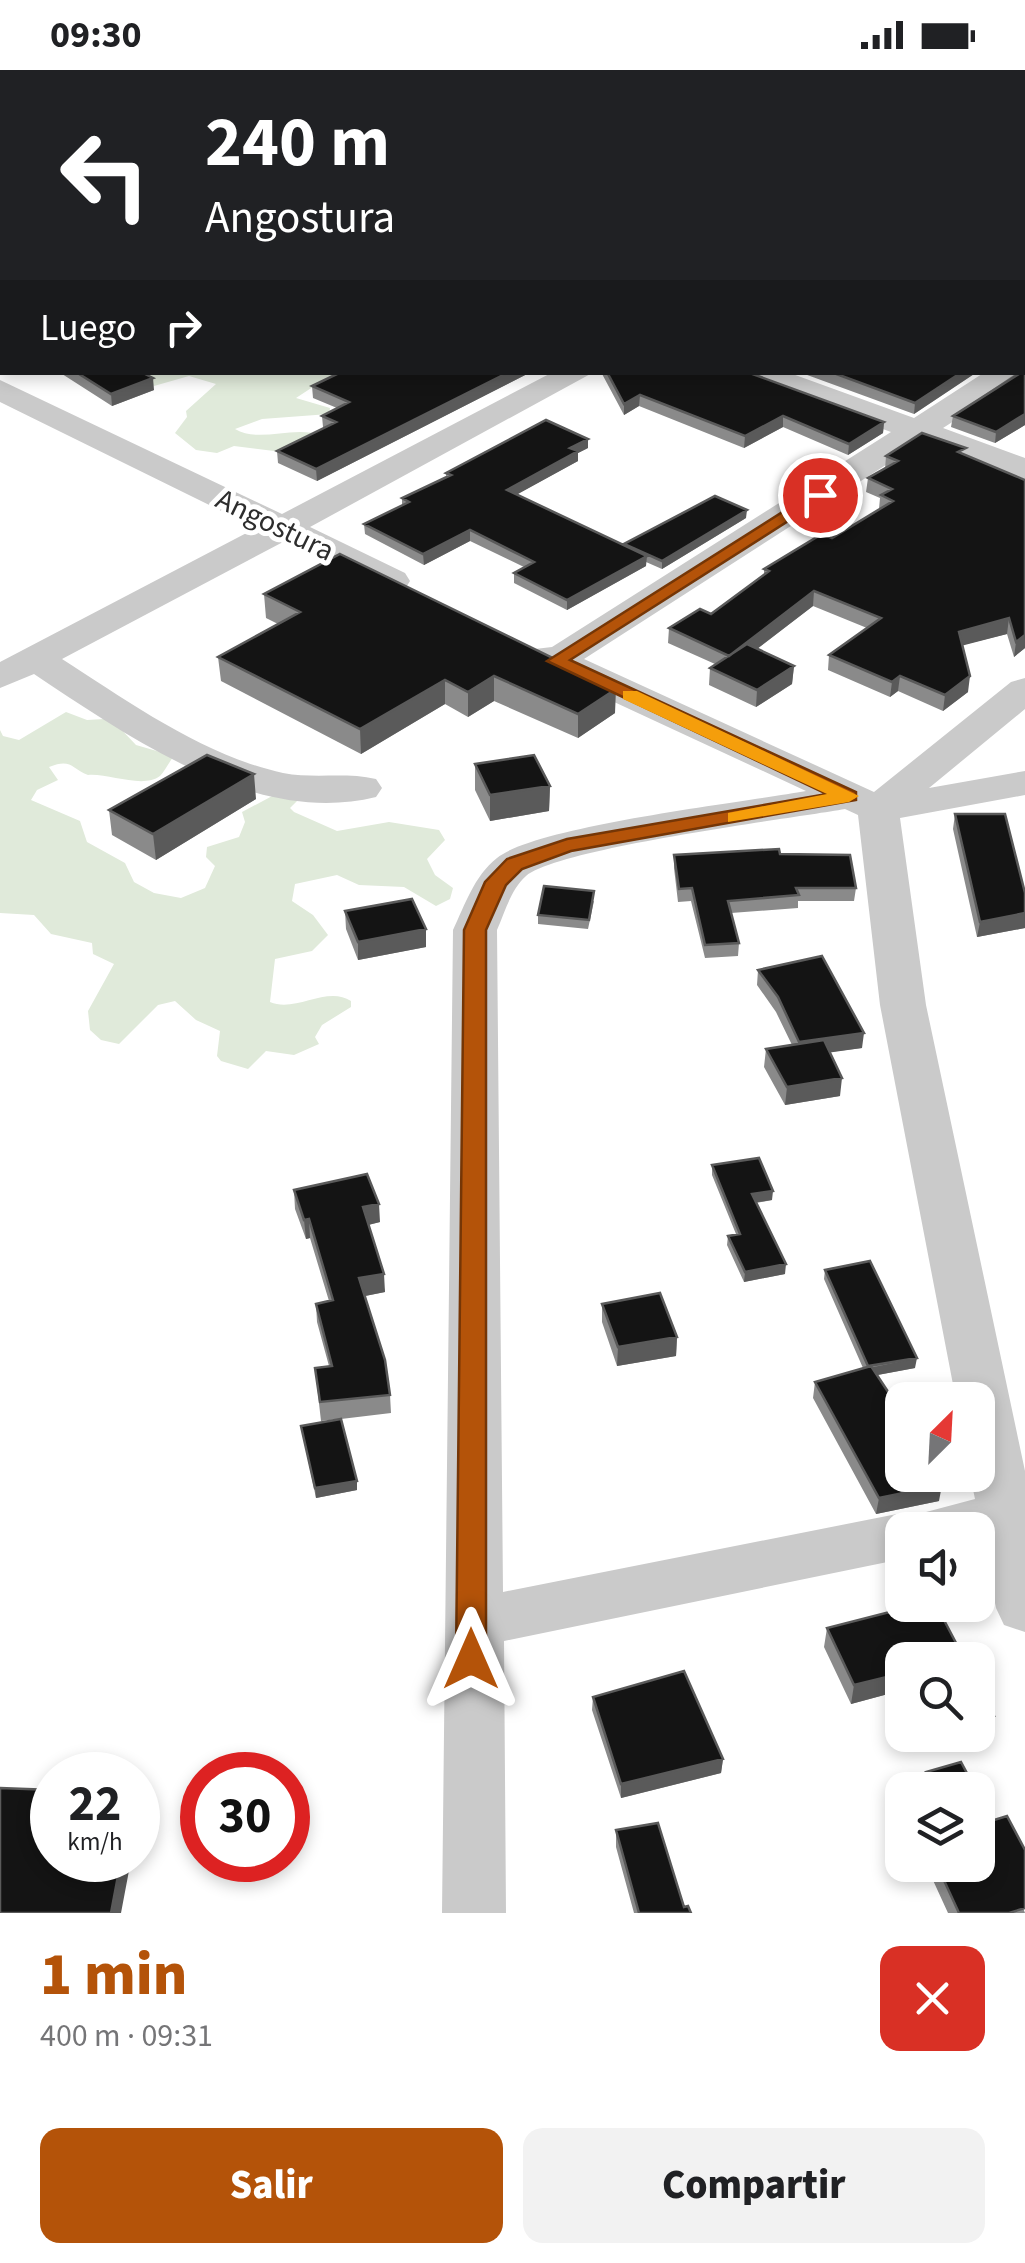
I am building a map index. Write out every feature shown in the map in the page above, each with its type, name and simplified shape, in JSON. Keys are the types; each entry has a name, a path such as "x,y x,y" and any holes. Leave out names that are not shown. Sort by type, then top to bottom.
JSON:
{"street":[{"path":"0,677 572,375"},
{"path":"764,375 1025,470"},
{"path":"556,661 919,433 1004,375"},
{"name":"Angostura","path":"0,390 421,595"},
{"path":"522,644 863,803"},
{"path":"36,659 89,694 214,762 269,782 307,788 362,788"},
{"path":"863,803 1025,690"},
{"path":"474,1913 471,1622 475,930 496,882 514,864 567,845 1025,783"},
{"path":"863,803 903,1005 1015,1513 1025,1608"},
{"path":"471,1622 885,1539"}],"green space":[{"path":"145,375 346,375 325,379 296,398 330,408 329,414 262,419 235,429 255,435 301,432 323,436 282,452 234,446 217,453 196,450 175,433 187,417 186,411 216,384 189,376 154,386 143,379"},
{"path":"66,712 87,720 104,719 117,725 136,745 174,756 160,776 144,781 88,775 70,765 56,764 49,767 58,780 37,790 31,800 80,821 87,842 125,863 134,882 154,893 181,898 205,888 215,866 206,857 207,847 239,837 245,822 242,812 276,794 299,799 290,808 294,812 337,831 389,822 439,830 445,840 427,859 435,875 453,888 450,899 436,906 404,887 359,885 337,875 295,884 292,901 313,915 328,935 312,951 275,959 270,1002 290,1004 332,996 351,1001 351,1007 322,1025 315,1037 319,1044 294,1055 266,1051 248,1069 221,1061 217,1056 220,1031 196,1020 175,1001 158,1005 119,1044 101,1040 90,1030 88,1011 114,964 93,954 92,943 51,934 34,915 0,913 0,730 3,736 19,740"}],"building":[{"path":"81,375 153,378 111,394"},
{"path":"335,375 503,375 316,469 277,451 336,422 322,416 349,402 312,386"},
{"path":"609,375 755,375 884,422 849,444 783,416 745,436 640,395 624,404"},
{"path":"839,375 957,375 915,403"},
{"path":"1017,375 1025,375 1025,414 996,432 953,416"},
{"path":"546,420 588,439 570,448 578,451 507,490 647,556 567,600 514,573 534,562 470,530 423,554 364,524 409,502 402,498 451,475 446,473"},
{"path":"922,433 966,448 958,452 1025,480 1025,635 1016,642 1009,618 959,632 970,676 945,695 900,676 892,682 829,655 881,618 814,591 729,656 669,628 700,609 711,614 769,571 764,569 822,534 832,538 893,501 881,495 892,489 868,478 898,461 886,456"},
{"path":"715,496 747,510 662,561 624,544"},
{"path":"340,554 616,689 578,714 494,676 468,692 445,680 360,729 218,657 300,612 264,594"},
{"path":"747,644 794,666 757,690 710,668"},
{"path":"207,755 254,774 153,834 109,810"},
{"path":"534,755 550,786 490,795 475,764"},
{"path":"955,814 1005,814 1025,893 1025,913 980,922"},
{"path":"779,849 780,854 850,855 856,888 796,888 799,895 728,901 739,943 705,945 692,888 679,889 674,855"},
{"path":"544,886 594,891 589,920 538,915"},
{"path":"412,899 426,929 358,942 345,911"},
{"path":"822,956 864,1033 799,1042 778,997 758,970"},
{"path":"824,1040 842,1078 787,1087 766,1049"},
{"path":"759,1158 773,1191 752,1194 786,1264 745,1272 728,1236 740,1234 712,1165"},
{"path":"367,1174 379,1204 363,1207 384,1274 359,1278 385,1360 390,1395 320,1402 315,1368 332,1366 316,1304 333,1300 309,1219 304,1220 294,1190"},
{"path":"870,1261 917,1358 868,1366 825,1270"},
{"path":"660,1293 677,1337 618,1347 602,1304"},
{"path":"871,1366 885,1387 885,1492 908,1492 879,1498 815,1382"},
{"path":"341,1419 357,1481 315,1488 301,1426"},
{"path":"885,1613 885,1622 945,1622 956,1642 885,1642 885,1677 854,1685 827,1628"},
{"path":"684,1671 723,1759 621,1784 593,1697"},
{"path":"961,1762 966,1772 926,1772"},
{"path":"0,1788 30,1789 30,1882 117,1882 111,1913 0,1913"},
{"path":"1007,1816 1025,1850 1025,1908 1009,1913 959,1913 945,1882 995,1882 995,1820"},
{"path":"658,1823 684,1907 688,1906 691,1913 639,1913 616,1830"}],"slow traffic":[{"path":"630,695 849,796 735,818"}],"route":[{"path":"471,1659 475,930 496,882 514,864 541,854 567,845 717,822 849,796 556,661 820,495"}]}
